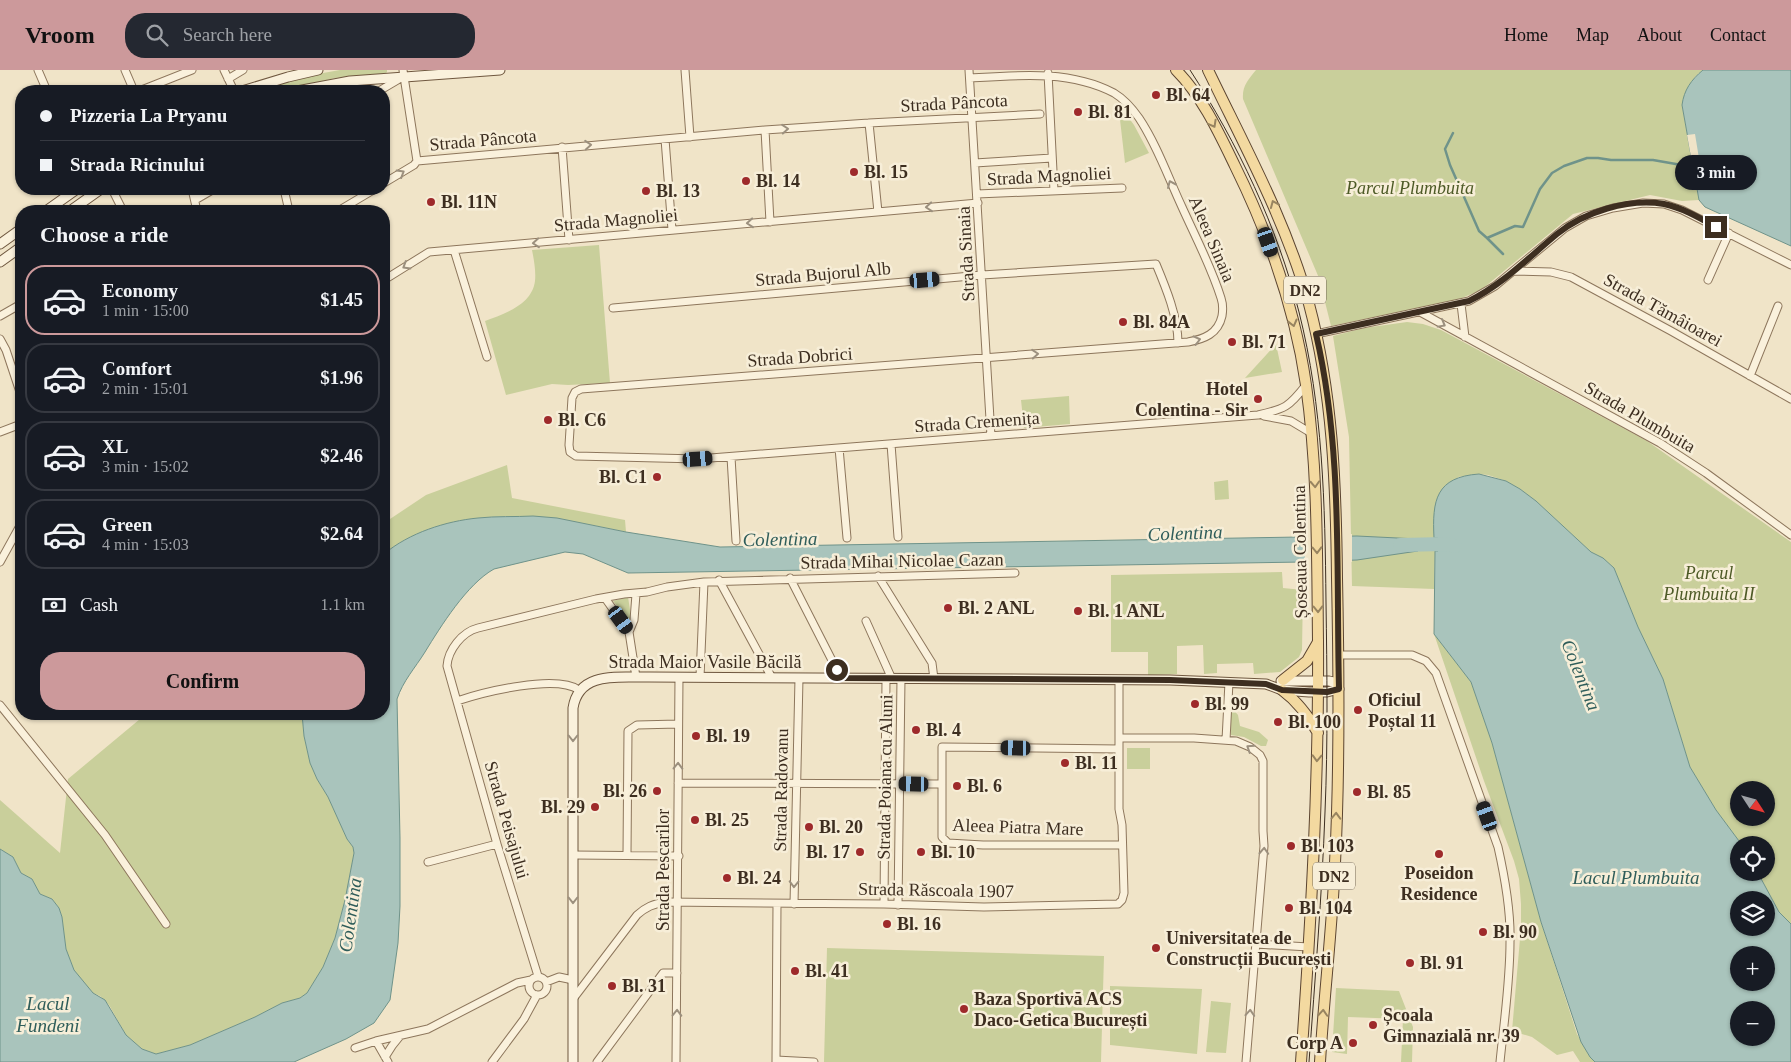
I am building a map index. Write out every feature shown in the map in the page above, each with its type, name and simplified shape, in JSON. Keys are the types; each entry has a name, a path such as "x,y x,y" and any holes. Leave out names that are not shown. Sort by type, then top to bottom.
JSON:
{"main road":[{"name":"Șoseaua Colentina","path":"1176,70 1192,88 1203,106 1229,153 1256,210 1285,291 1306,385 1317,524 1319,686 1309,947 1301,1062"},
{"name":"Șoseaua Colentina","path":"1209,71 1276,209 1303,283 1326,384 1332,437 1337,524 1339,686 1335,865 1320,1062"},
{"path":"1318,641 1309,658 1283,685 1318,734"}],"street":[{"path":"38,70 44,85"},
{"path":"125,70 131,85"},
{"path":"154,85 192,70"},
{"path":"224,70 231,85"},
{"path":"228,79 243,70"},
{"path":"262,85 318,70"},
{"path":"329,85 403,73 500,70"},
{"path":"685,70 690,137"},
{"path":"387,85 403,73"},
{"path":"403,73 418,161"},
{"path":"1048,73 1054,191"},
{"name":"Aleea Sinaia","path":"970,74 1048,73 1068,75 1087,80 1122,99 1138,117 1158,154 1211,272 1222,305 1222,317 1219,324 1211,334 1200,340 986,358"},
{"name":"Strada Sinaia","path":"970,74 991,436"},
{"name":"Strada Pâncota","path":"390,180 418,161 765,130 1040,114"},
{"path":"869,123 878,212"},
{"path":"765,130 770,222"},
{"path":"665,139 672,230"},
{"name":"Strada Pâncota","path":"562,147 569,240"},
{"path":"975,163 1052,158"},
{"name":"Strada Magnoliei","path":"977,194 1122,188"},
{"path":"54,205 67,195"},
{"path":"78,205 93,195"},
{"path":"193,195 195,205"},
{"path":"194,200 203,195"},
{"path":"348,205 365,195"},
{"name":"Strada Magnoliei","path":"390,276 429,252 978,203"},
{"path":"1316,334 1460,304 1486,292 1571,224 1594,214 1633,204 1655,203 1673,206 1791,265"},
{"path":"0,244 15,233"},
{"path":"1708,280 1729,233"},
{"path":"10,237 15,242"},
{"path":"454,250 488,357"},
{"path":"0,262 15,252"},
{"name":"Strada Bujorul Alb","path":"613,308 982,275 1156,264 1174,318 1178,343"},
{"name":"Strada Tămâioarei","path":"1514,271 1550,272 1571,277 1791,399"},
{"path":"1460,304 1465,337"},
{"path":"1750,376 1778,306"},
{"path":"0,316 15,307"},
{"name":"Strada Plumbuita","path":"1420,312 1660,443 1706,473 1791,535"},
{"path":"0,339 15,376"},
{"name":"Strada Dobrici","path":"698,459 585,456 573,454 570,452 569,445 572,398 575,392 581,388 616,385 986,358"},
{"name":"Strada Cremenița","path":"698,459 1258,415 1286,407 1306,385"},
{"name":"Strada Cremenița","path":"1258,415 1292,421 1311,433"},
{"path":"0,432 15,426"},
{"path":"891,444 898,537"},
{"path":"839,448 847,538"},
{"path":"731,457 736,541"},
{"path":"0,562 15,535"},
{"name":"Strada Mihai Nicolae Cazan","path":"449,672 448,658 462,637 472,630 605,598 624,594 636,594 666,586 719,580 1015,573"},
{"path":"878,576 932,663 934,679"},
{"path":"790,578 841,678"},
{"path":"719,580 772,678"},
{"path":"700,677 704,582"},
{"path":"629,632 634,620 636,594"},
{"path":"605,598 629,632 636,677"},
{"path":"866,621 893,679"},
{"path":"1338,655 1417,656 1429,664 1436,673 1495,839 1502,864 1509,913 1510,944 1500,1062"},
{"name":"Strada Peisajului","path":"449,672 497,844 538,976"},
{"name":"Strada Maior Vasile Băcilă","path":"579,690 600,679 636,677 1119,680 1339,686"},
{"name":"Strada Pescarilor","path":"674,1061 679,902 679,677"},
{"name":"Strada Radovanu","path":"794,904 799,678"},
{"name":"Strada Poiana cu Aluni","path":"884,904 885,784 893,679"},
{"name":"Strada Poiana cu Aluni","path":"893,679 900,784 898,905"},
{"name":"Strada Răscoala 1907","path":"573,1000 637,915 655,904 679,902 984,907 1116,905 1121,902 1123,896 1122,825 1119,809 1119,680"},
{"path":"1226,740 1229,682"},
{"path":"457,701 496,690 528,686 560,684 572,686 579,690 574,700 572,721 572,1062"},
{"path":"0,705 105,834 166,924"},
{"path":"627,855 628,731 637,725 678,724"},
{"path":"1118,738 1194,738 1243,743 1260,755 1264,764 1264,846 1246,1062"},
{"name":"Aleea Piatra Mare","path":"1118,749 942,747 942,837 948,843 983,845 1122,845"},
{"path":"678,783 942,784"},
{"path":"428,862 497,844"},
{"path":"573,855 678,856"},
{"path":"777,904 776,1061 814,1062"},
{"path":"1256,944 1309,947"},
{"path":"597,1062 663,973 677,973"},
{"path":"355,1048 437,1026 517,983 531,980 538,976 543,978 546,982 546,991 537,995 524,1018 492,1062"},
{"path":"546,982 559,978 573,980"},
{"path":"531,980 530,990 537,995"},
{"path":"387,1060 392,1046 400,1036"},
{"path":"376,1041 387,1060"}],"green space":[{"path":"340,70 387,70 384,75 335,78 306,85 276,85 312,75"},
{"name":"Parcul Plumbuita","path":"1256,70 1703,70 1695,77 1682,105 1699,200 1682,201 1650,195 1573,214 1481,290 1457,300 1331,326 1319,278 1243,99 1248,80"},
{"path":"1123,110 1134,125 1149,153 1125,163 1119,111"},
{"path":"599,245 610,383 552,384 506,395 485,321 516,307 529,296 535,281 532,250"},
{"name":"Parcul Plumbuita II","path":"1407,322 1423,324 1441,330 1647,441 1791,542 1791,924 1779,912 1775,905 1775,891 1768,891 1762,881 1775,881 1775,836 1735,836 1716,810 1690,767 1663,679 1638,627 1614,568 1603,558 1591,552 1536,501 1506,481 1488,475 1479,474 1458,477 1434,538 1438,538 1438,551 1435,552 1434,589 1352,586 1349,437 1333,336 1364,328"},
{"path":"1276,344 1282,372 1245,378"},
{"path":"1069,396 1070,424 1024,428 1021,400"},
{"path":"507,465 512,498 625,520 626,532 557,519 534,517 488,518 465,521 426,531 390,550 390,519 426,495"},
{"path":"1228,480 1229,499 1215,500 1214,482"},
{"path":"1282,572 1283,588 1303,590 1302,650 1299,657 1280,672 1254,674 1253,663 1217,664 1217,673 1204,674 1203,645 1177,646 1177,674 1148,675 1148,652 1111,652 1111,575"},
{"path":"628,597 631,616 628,621 613,601"},
{"path":"1434,634 1471,682 1492,743 1541,922 1577,1034 1590,1057 1595,1062 1580,1062 1573,1051 1557,1055 1532,1037 1512,1031 1521,927 1519,879"},
{"path":"1231,707 1238,715 1240,726 1259,732 1268,740 1266,746 1261,746 1244,737 1231,735"},
{"path":"139,720 303,720 310,763 347,839 353,847 354,853 335,938 323,967 307,993 300,998 282,1003 255,1017 190,1045 156,1054 142,1049 126,1035 109,1005 100,996 93,993 74,971 66,949 59,908 52,899 40,894 32,879 21,873 13,857 0,849 0,800 60,853 68,779"},
{"path":"1127,748 1150,748 1150,769 1127,769"},
{"name":"Baza Sportivă ACS Daco-Getica București","path":"827,948 1104,956 1101,1062 824,1062"},
{"path":"1110,986 1202,989 1197,1054 1110,1045"},
{"path":"1336,988 1399,991 1413,1027 1412,1062 1401,1062 1403,1019 1348,1017 1347,1054 1332,1052"},
{"path":"1211,1001 1231,1003 1226,1053 1206,1052"}],"water":[{"path":"1703,70 1791,70 1791,246 1705,207 1699,200 1682,105 1684,95 1689,86"},
{"name":"Lacul Plumbuita","path":"1479,474 1506,481 1536,501 1591,552 1603,558 1614,568 1638,627 1663,679 1690,767 1716,810 1735,836 1730,836 1730,881 1762,881 1768,891 1730,891 1730,936 1775,936 1775,905 1779,912 1791,924 1791,1062 1595,1062 1581,1042 1541,922 1492,743 1471,682 1434,634 1435,551 1438,551 1438,538 1434,538 1434,512 1440,493 1445,486 1454,480"},
{"name":"Lacul Fundeni","path":"533,516 557,518 626,532 720,547 1357,536 1418,539 1418,551 1357,560 1303,562 628,573 583,554 565,552 494,569 474,585 455,606 406,680 397,699 400,838 398,943 390,1000 374,1023 346,1039 294,1062 0,1062 0,849 13,857 21,873 32,879 40,894 52,899 59,908 66,949 74,970 93,993 105,1000 126,1035 142,1049 156,1054 190,1045 255,1017 282,1003 300,998 307,993 323,967 335,938 354,853 353,847 347,839 310,763 303,720 390,720 390,550 428,529 453,522 485,517"}],"pier":[{"path":"1695,134 1703,183 1696,184 1687,135"},
{"path":"1352,534 1352,562 1305,564 1304,535"}],"waterway":[{"path":"1453,133 1445,149 1450,165 1479,231 1487,238 1515,226 1523,227 1540,189 1552,173 1564,166 1587,158 1653,160 1693,167"},
{"path":"1487,238 1503,254"},
{"name":"Colentina","path":"1400,545 1445,544 1455,546"}],"tram line":[{"path":"1190,70 1240,156 1268,217 1299,312 1307,348 1318,420 1325,529 1327,760 1322,874 1309,1062"}],"place":[{"name":"Bl. 64","path":"1156,95"},
{"name":"Bl. 81","path":"1078,112"},
{"name":"Bl. 15","path":"854,172"},
{"name":"Bl. 14","path":"746,181"},
{"name":"Bl. 13","path":"646,191"},
{"name":"Bl. 11N","path":"431,202"},
{"name":"Bl. 84A","path":"1123,322"},
{"name":"Bl. 71","path":"1232,342"},
{"name":"Hotel Colentina - Sir","path":"1258,399"},
{"name":"Bl. C6","path":"548,420"},
{"name":"Bl. C1","path":"657,477"},
{"name":"Bl. 2 ANL","path":"948,608"},
{"name":"Bl. 1 ANL","path":"1078,611"},
{"name":"Bl. 99","path":"1195,704"},
{"name":"Oficiul Poștal 11","path":"1358,710"},
{"name":"Bl. 100","path":"1278,722"},
{"name":"Bl. 4","path":"916,730"},
{"name":"Bl. 19","path":"696,736"},
{"name":"Bl. 11","path":"1065,763"},
{"name":"Bl. 6","path":"957,786"},
{"name":"Bl. 26","path":"657,791"},
{"name":"Bl. 85","path":"1357,792"},
{"name":"Bl. 29","path":"595,807"},
{"name":"Bl. 25","path":"695,820"},
{"name":"Bl. 20","path":"809,827"},
{"name":"Bl. 103","path":"1291,846"},
{"name":"Bl. 17","path":"860,852"},
{"name":"Bl. 10","path":"921,852"},
{"name":"Poseidon Residence","path":"1439,854"},
{"name":"Bl. 24","path":"727,878"},
{"name":"Bl. 104","path":"1289,908"},
{"name":"Bl. 16","path":"887,924"},
{"name":"Bl. 90","path":"1483,932"},
{"name":"Universitatea de Construcții București","path":"1156,948"},
{"name":"Bl. 91","path":"1410,963"},
{"name":"Bl. 41","path":"795,971"},
{"name":"Bl. 31","path":"612,986"},
{"name":"Baza Sportivă ACS Daco-Getica București","path":"964,1009"},
{"name":"Școala Gimnazială nr. 39","path":"1373,1025"},
{"name":"Corp A","path":"1353,1043"}],"route":[{"path":"837,670 841,678 1170,680 1266,684 1282,690 1309,692 1327,692 1339,689 1337,524 1332,437 1326,384 1316,334 1469,301 1505,279 1571,224 1586,216 1613,208 1643,203 1664,204 1682,210 1716,227"}]}
